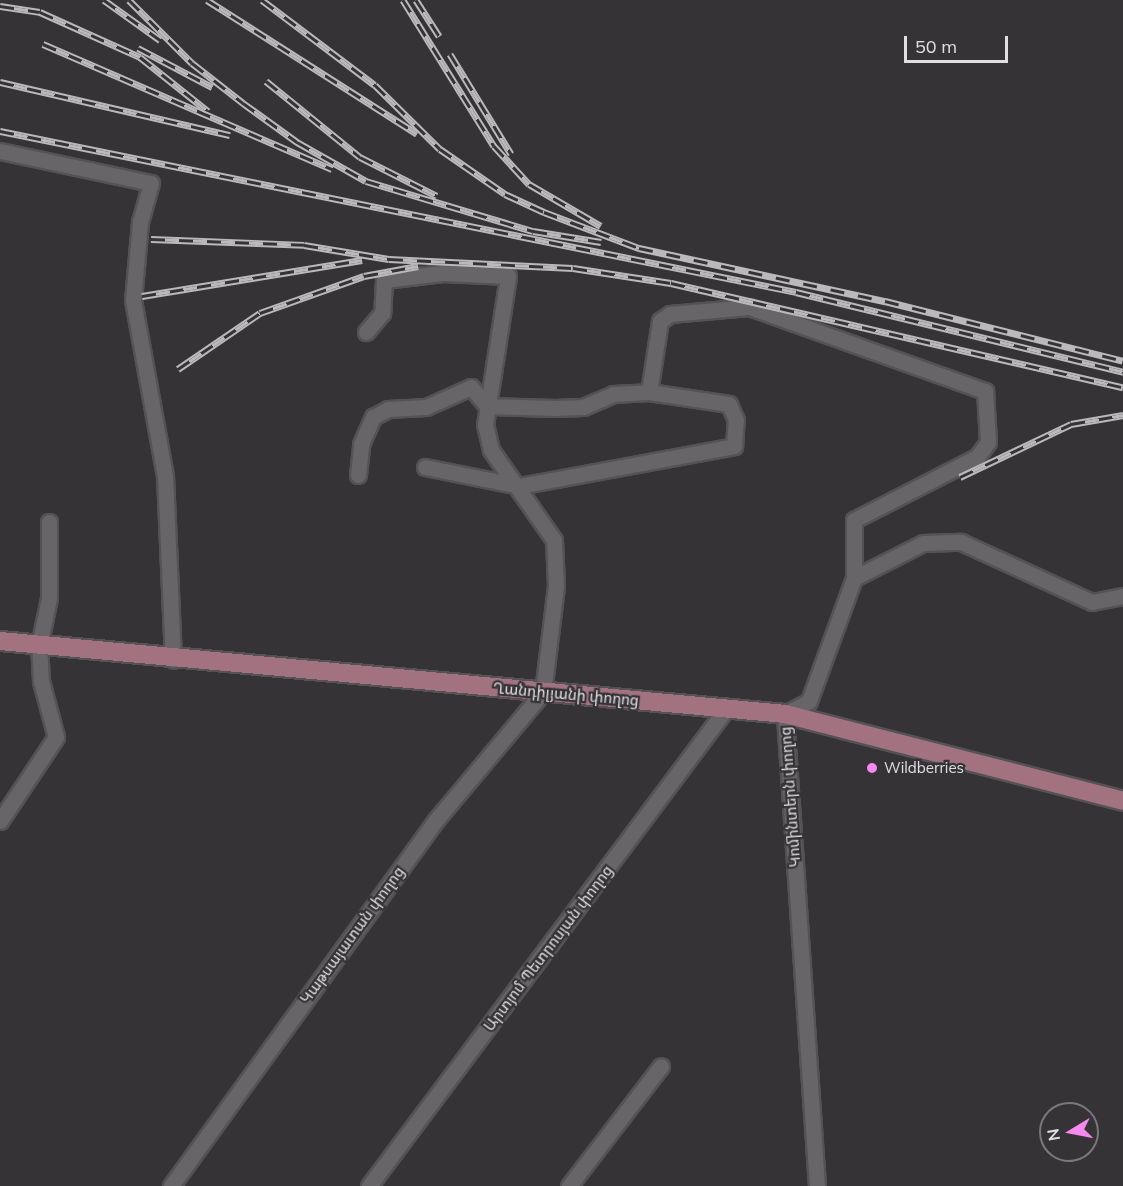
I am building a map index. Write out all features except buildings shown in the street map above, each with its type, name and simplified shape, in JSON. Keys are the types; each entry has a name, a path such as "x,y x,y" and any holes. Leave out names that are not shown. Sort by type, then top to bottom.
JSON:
{"main road":[{"name":"Ղանդիլյանի փողոց","path":"0,642 173,660 785,714 1123,801"}],"street":[{"path":"0,151 151,183 140,222 133,300 165,476 173,660"},
{"path":"366,332 382,313 384,280 443,273 508,276 487,406 491,450 519,486 554,540 556,586 543,692"},
{"path":"649,392 660,321 670,314 749,307 985,391 988,442 977,457 854,520 854,578 923,543 961,542 1092,602 1123,596"},
{"path":"358,475 361,444 373,417 388,409 426,407 471,387 487,406 583,407 613,394 649,392 729,404 736,420 734,446 519,486 425,467"},
{"path":"0,821 56,737 41,681 39,646 49,598 49,522"},
{"name":"Կոմինտերն փողոց","path":"817,1186 785,714 809,701 854,578"},
{"name":"Կաթսայատան փողոց","path":"175,1184 436,820 543,692"},
{"name":"Արտյոմ Պետրոսյան փողոց","path":"369,1186 726,709"},
{"path":"569,1186 661,1066"}],"railway":[{"path":"104,0 160,40"},
{"path":"129,0 192,63 243,103 297,142 366,181 533,231 601,242"},
{"path":"207,0 417,134"},
{"path":"262,0 375,85 440,149 505,194 544,212 639,248 885,301 1123,361"},
{"path":"403,0 494,146 529,184 601,226"},
{"path":"416,0 439,36"},
{"path":"0,6 40,12 140,57 208,111"},
{"path":"43,44 332,169"},
{"path":"138,48 212,87"},
{"path":"450,54 511,154"},
{"path":"266,81 360,157 437,196"},
{"path":"0,82 230,135"},
{"path":"0,131 796,292 1123,372"},
{"path":"151,239 304,245 389,259 573,268 671,283 1123,387"},
{"path":"142,296 362,260"},
{"path":"178,369 260,313 364,276 418,266"},
{"path":"960,477 1071,424 1123,415"}],"place":[{"name":"Wildberries","path":"872,768"}]}
